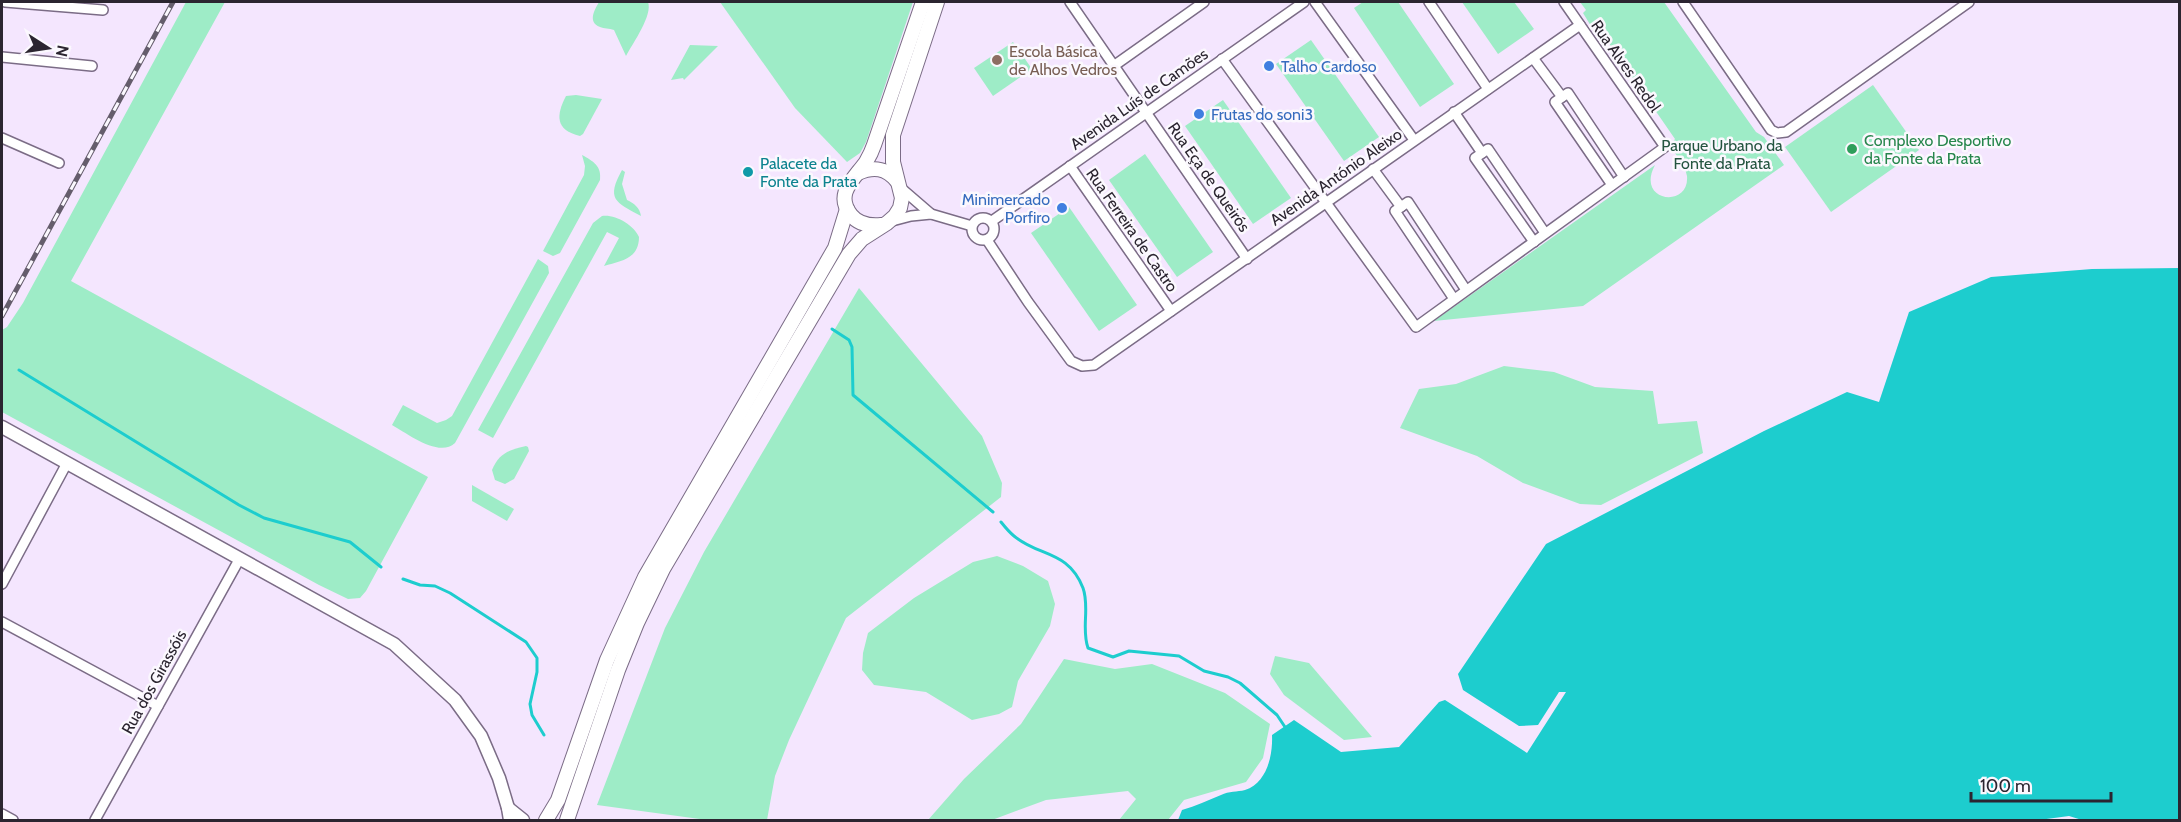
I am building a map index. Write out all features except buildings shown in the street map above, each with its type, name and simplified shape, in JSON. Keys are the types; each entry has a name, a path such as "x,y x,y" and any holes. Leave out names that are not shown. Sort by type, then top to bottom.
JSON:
{"main road":[{"path":"546,820 558,800 607,660 645,577 835,248 847,209 845,193 848,183 868,159 874,145 923,2"},
{"path":"567,820 618,670 663,569 839,270 862,238 895,216 900,208 902,198 893,162 893,135 937,2"},
{"path":"858,172 875,168 892,175 899,185"},
{"path":"847,209 852,217 861,223 871,226 884,224"}],"street":[{"path":"5,2 103,10"},
{"name":"Rua Eça de Queirós","path":"1073,2 1247,259"},
{"path":"1115,64 1202,2"},
{"name":"Avenida Luís de Camões","path":"992,221 1304,2"},
{"path":"1315,2 1414,140"},
{"path":"1429,2 1488,89"},
{"name":"Rua Alves Redol","path":"1564,2 1665,147 1624,177"},
{"path":"1683,2 1771,130 1777,133 1786,132 1969,2"},
{"name":"Avenida António Aleixo","path":"987,240 1071,361 1088,366 1099,362 1580,25"},
{"path":"2,57 92,66"},
{"path":"1533,58 1562,97"},
{"path":"1222,59 1416,327 1624,177 1568,93 1555,102 1612,185"},
{"path":"1454,112 1482,153"},
{"path":"2,138 59,163"},
{"path":"1534,242 1475,158 1488,150 1545,233"},
{"name":"Rua Ferreira de Castro","path":"1070,166 1171,311"},
{"path":"1373,169 1401,207"},
{"path":"899,185 931,214"},
{"path":"1454,299 1395,211 1407,202 1466,290"},
{"path":"884,224 911,216 931,214 972,226"},
{"path":"982,218 992,221 994,232 987,240 976,239 972,233 972,226 976,220 982,218"},
{"path":"2,427 394,644 455,700 481,736 499,778 509,814 523,820"},
{"path":"2,584 67,463"},
{"name":"Rua dos Girassóis","path":"95,820 240,558"},
{"path":"2,622 158,706"},
{"path":"2,814 13,820"}],"green space":[{"path":"186,2 225,2 71,281 428,477 366,591 360,598 348,599 319,585 2,412 2,330 7,327 23,303"},
{"path":"599,2 648,2 648,14 626,56 614,30 602,28 594,22 593,15"},
{"path":"720,2 913,2 866,142 860,153 847,162 795,108"},
{"path":"1363,2 1398,2 1454,84 1420,107 1354,8"},
{"path":"1462,2 1514,2 1534,29 1498,54"},
{"name":"Parque Urbano da Fonte da Prata","path":"1580,2 1664,2 1756,132 1764,137 1784,165 1583,306 1434,321 1655,165 1651,177 1652,187 1657,193 1665,197 1673,197 1686,187 1686,172 1672,143 1675,139 1599,29 1594,31 1583,13 1586,10"},
{"path":"1311,40 1379,137 1344,161 1276,64"},
{"path":"1013,42 1032,69 993,96 974,68"},
{"path":"690,45 718,46 684,80 683,78 671,80"},
{"name":"Complexo Desportivo da Fonte da Prata","path":"1873,85 1919,150 1831,212 1785,147"},
{"path":"576,95 602,99 580,136 562,126 559,115 566,96"},
{"path":"1223,100 1291,198 1253,224 1185,126"},
{"path":"1145,154 1213,252 1177,277 1109,180"},
{"path":"582,155 598,168 600,180 560,253 553,256 543,251 584,175 585,166"},
{"path":"622,170 625,172 622,184 627,200 636,206 641,216 616,199 615,187"},
{"path":"1069,207 1137,305 1099,331 1031,233"},
{"path":"602,216 618,219 633,228 639,237 636,250 628,258 604,266 619,238 607,232 493,438 478,430 593,223"},
{"path":"538,259 548,266 549,273 455,443 441,448 432,446 392,425 403,405 437,423 452,416"},
{"path":"859,288 982,436 1002,483 1001,497 846,618 789,740 775,776 767,820 707,820 597,805 665,628 704,552"},
{"path":"1504,366 1554,372 1595,387 1653,391 1658,424 1697,421 1703,453 1601,505 1580,504 1523,483 1477,456 1400,428 1419,389 1456,384"},
{"path":"526,446 529,451 514,479 505,484 495,480 492,470 501,456"},
{"path":"472,485 514,509 507,521 472,501"},
{"path":"997,556 1023,566 1048,581 1055,604 1050,626 1018,681 1012,707 999,714 972,720 926,692 874,685 862,670 868,633 914,598 973,562"},
{"path":"1275,656 1309,663 1372,737 1344,740 1284,695 1270,674"},
{"path":"1064,659 1115,669 1152,664 1225,693 1270,724 1263,758 1246,782 1184,800 1168,820 1119,820 1136,799 1128,791 1046,800 992,820 928,820 964,779 1021,724"}],"shaded area":[{"path":"2179,268 2179,820 2082,820 2069,816 2039,820 1178,820 1182,810 1230,792 1245,790 1259,781 1270,759 1272,735 1294,720 1341,752 1399,747 1439,702 1445,700 1527,753 1566,692 1559,692 1538,725 1519,726 1463,690 1458,674 1546,544 1764,431 1847,392 1879,402 1909,312 1991,277 2092,269"}],"waterway":[{"path":"832,329 849,340 852,347 853,395 993,512"},
{"path":"19,370 239,505 264,518 350,542 381,567"},
{"path":"1001,522 1014,536 1033,548 1061,560 1077,576 1085,595 1085,633 1088,648 1113,657 1129,651 1179,656 1204,671 1228,677 1240,683 1277,715 1287,730"},
{"path":"403,579 420,585 435,586 450,593 526,642 537,658 537,672 530,704 532,715 544,735"}],"railway":[{"path":"2,316 173,2"}],"place":[{"name":"Escola Básica de Alhos Vedros","path":"997,60"},
{"name":"Talho Cardoso","path":"1269,66"},
{"name":"Frutas do soni3","path":"1199,114"},
{"name":"Complexo Desportivo da Fonte da Prata","path":"1852,149"},
{"name":"Palacete da Fonte da Prata","path":"748,172"},
{"name":"Minimercado Porfiro","path":"1062,208"}]}
